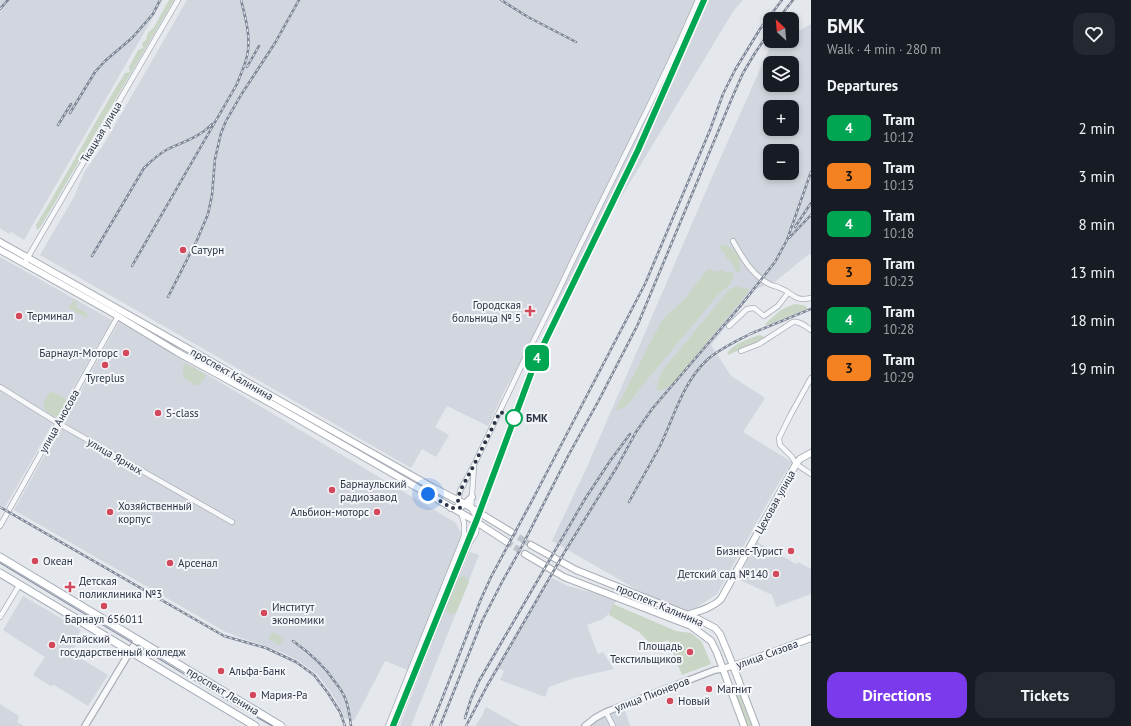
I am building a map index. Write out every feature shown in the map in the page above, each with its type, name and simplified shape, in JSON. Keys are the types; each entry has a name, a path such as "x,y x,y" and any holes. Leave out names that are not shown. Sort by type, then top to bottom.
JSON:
{"main road":[{"name":"проспект Калинина","path":"0,242 28,257 120,314 150,336 272,404 452,508 471,508 511,532"},
{"name":"проспект Калинина","path":"0,250 120,314 461,507"},
{"name":"Цеховая улица","path":"691,626 712,609 721,598 796,464 800,459 811,453"},
{"path":"472,497 461,507 475,521 507,542"},
{"name":"проспект Калинина","path":"531,545 576,570 698,619 715,628 724,643 756,726"},
{"name":"проспект Калинина","path":"525,554 564,577 691,626 711,641 744,726"},
{"name":"проспект Ленина","path":"0,557 281,726"},
{"name":"проспект Ленина","path":"0,573 255,726"},
{"path":"683,623 687,615 707,608 718,602"},
{"name":"улица Сизова","path":"722,669 811,638"},
{"path":"233,713 240,702"}],"street":[{"name":"Ткацкая улица","path":"24,264 178,0"},
{"path":"388,726 464,536 460,491 646,113 680,42 698,0"},
{"path":"733,241 755,274 762,280 770,285 781,288 795,298 805,300 811,298"},
{"path":"729,326 747,309 754,308 764,316 778,306 788,293"},
{"name":"улица Аносова","path":"0,526 120,314"},
{"path":"741,351 759,344 793,322 803,324 811,330"},
{"name":"Цеховая улица","path":"796,464 792,457 780,445 779,438 811,378"},
{"name":"улица Ярных","path":"0,387 58,423 232,522"},
{"path":"796,464 811,474"},
{"path":"390,720 396,724 470,544 476,533 475,521 477,519 471,508 474,465"},
{"path":"0,617 20,584"},
{"path":"84,726 137,640"},
{"name":"улица Пионеров","path":"585,726 606,712 715,670 722,669"},
{"path":"406,680 413,683"},
{"path":"730,688 740,684"},
{"path":"606,712 613,726"}],"shaded area":[{"path":"0,0 163,0 24,240 11,232 9,234 0,228"},
{"path":"187,0 743,0 734,10 507,386 488,426 447,406 435,427 449,435 436,457 422,449 411,468 40,255 75,195 85,171 104,144"},
{"path":"811,24 811,255 809,254 776,281 756,289 711,345 731,376 765,398 743,432 792,462 773,493 717,594 686,614 657,601 552,541 587,467 763,63 763,92 799,92 799,56 766,56 770,48 799,48 799,31"},
{"path":"0,257 112,320 5,507 0,505"},
{"path":"119,322 456,523 461,533 460,538 435,605 408,670 385,661 354,721 344,718 332,694 318,675 299,661 266,646 224,631 14,510"},
{"name":"Детский сад №140","path":"757,542 796,564 798,562 811,569 811,594 776,607 772,595 738,579"},
{"path":"470,552 479,555 411,726 400,726 444,614"},
{"path":"552,578 568,586 604,595 616,601 611,612 603,619 587,625 598,654 603,652 614,669 574,678 549,687 545,697 500,680 504,671 498,668"},
{"name":"Алтайский государственный колледж","path":"23,596 81,630 77,637 80,639 72,653 108,675 88,706 54,685 51,686 33,675 45,657 3,630"},
{"path":"0,704 19,716 17,722 24,726 0,726"},
{"path":"486,707 516,724 521,726 475,726"},
{"path":"625,710 630,726 589,726 602,718"}],"green space":[{"path":"169,0 174,0 41,226 37,230 36,225 91,129 125,73 130,72 129,67 138,50 143,48 142,43 146,40 148,33 154,27"},
{"path":"721,245 729,247 738,255 740,270 738,272 736,272 731,261 720,248"},
{"path":"709,269 715,272 721,270 732,272 734,275 730,284 716,297 629,403 625,407 618,410 616,409 661,322 684,300"},
{"path":"735,287 747,288 749,291 674,383 663,390 657,390 662,371 728,291"},
{"path":"74,299 77,301 76,307 87,313 86,318 69,308"},
{"path":"794,304 803,305 807,307 807,309 770,324 765,324 781,310"},
{"path":"760,335 764,337 764,339 729,355 727,353 742,342"},
{"path":"185,363 205,374 205,378 199,385 195,385 183,377 183,366"},
{"path":"52,392 60,395 67,401 60,416 57,417 48,413 44,409 46,397"},
{"path":"463,576 467,578 469,582 456,613 448,613 446,609 459,578"},
{"path":"613,604 676,631 691,633 702,642 711,664 682,675 668,640 653,646 639,632 609,615"},
{"path":"272,632 284,639 279,645 268,638"},
{"path":"739,691 752,726 747,726 734,693"}],"tunnel":[{"path":"511,532 531,545"},
{"path":"507,542 525,554"}],"tram line":[{"path":"393,726 477,519 536,360 638,150 704,0"},
{"name":"4","path":"393,726 477,519 536,360 638,150 704,0"},
{"path":"0,563 272,726"}],"railway":[{"path":"0,9 8,0"},
{"path":"70,113 95,72 105,61 132,38 153,14 160,0"},
{"path":"132,266 237,84 244,67 248,50 248,37 247,25 241,0"},
{"path":"168,297 197,240 208,214 212,195 215,159 221,133 226,121 275,43 299,0"},
{"path":"501,0 528,17 576,42"},
{"path":"431,726 491,577 645,284 710,130 723,94 735,70 760,29 782,0"},
{"path":"784,12 793,0"},
{"path":"440,726 482,621 638,324 743,73 763,41"},
{"path":"247,67 259,46"},
{"path":"58,125 71,104"},
{"path":"92,256 144,168 161,153 197,136 212,124"},
{"path":"466,726 487,686 564,553 617,467 636,432 652,409 742,304 775,262 787,240 811,172"},
{"path":"795,227 811,203"},
{"path":"789,238 811,215"},
{"path":"750,334 811,309"},
{"path":"629,502 660,446 685,389 699,369 707,360 718,352 754,332"},
{"path":"465,718 479,681 585,499 630,434"},
{"path":"0,507 224,636 266,648 296,662 314,675 328,693 340,712 345,726"},
{"path":"293,641 311,655 331,676 344,696 349,712 351,726"}],"place":[{"name":"Сатурн","path":"183,250"},
{"name":"Городская больница № 5","path":"530,311"},
{"name":"Терминал","path":"19,316"},
{"name":"Барнаул-Моторс","path":"126,353"},
{"name":"Tyreplus","path":"105,365"},
{"name":"S-class","path":"158,413"},
{"name":"БМК","path":"514,418"},
{"name":"Барнаульский радиозавод","path":"332,490"},
{"name":"Хозяйственный корпус","path":"110,512"},
{"name":"Альбион-моторс","path":"377,512"},
{"name":"Бизнес-Турист","path":"791,551"},
{"name":"Океан","path":"35,561"},
{"name":"Арсенал","path":"170,563"},
{"name":"Детский сад №140","path":"776,574"},
{"name":"Детская поликлиника №3","path":"70,587"},
{"name":"Барнаул 656011","path":"104,606"},
{"name":"Институт экономики","path":"264,613"},
{"name":"Алтайский государственный колледж","path":"52,645"},
{"name":"Площадь Текстильщиков","path":"690,652"},
{"name":"Альфа-Банк","path":"221,671"},
{"name":"Магнит","path":"709,689"},
{"name":"Мария-Ра","path":"253,695"},
{"name":"Новый","path":"670,701"}],"route":[{"path":"428,494 452,508 460,508 458,501 460,491 500,412 514,418"}]}
